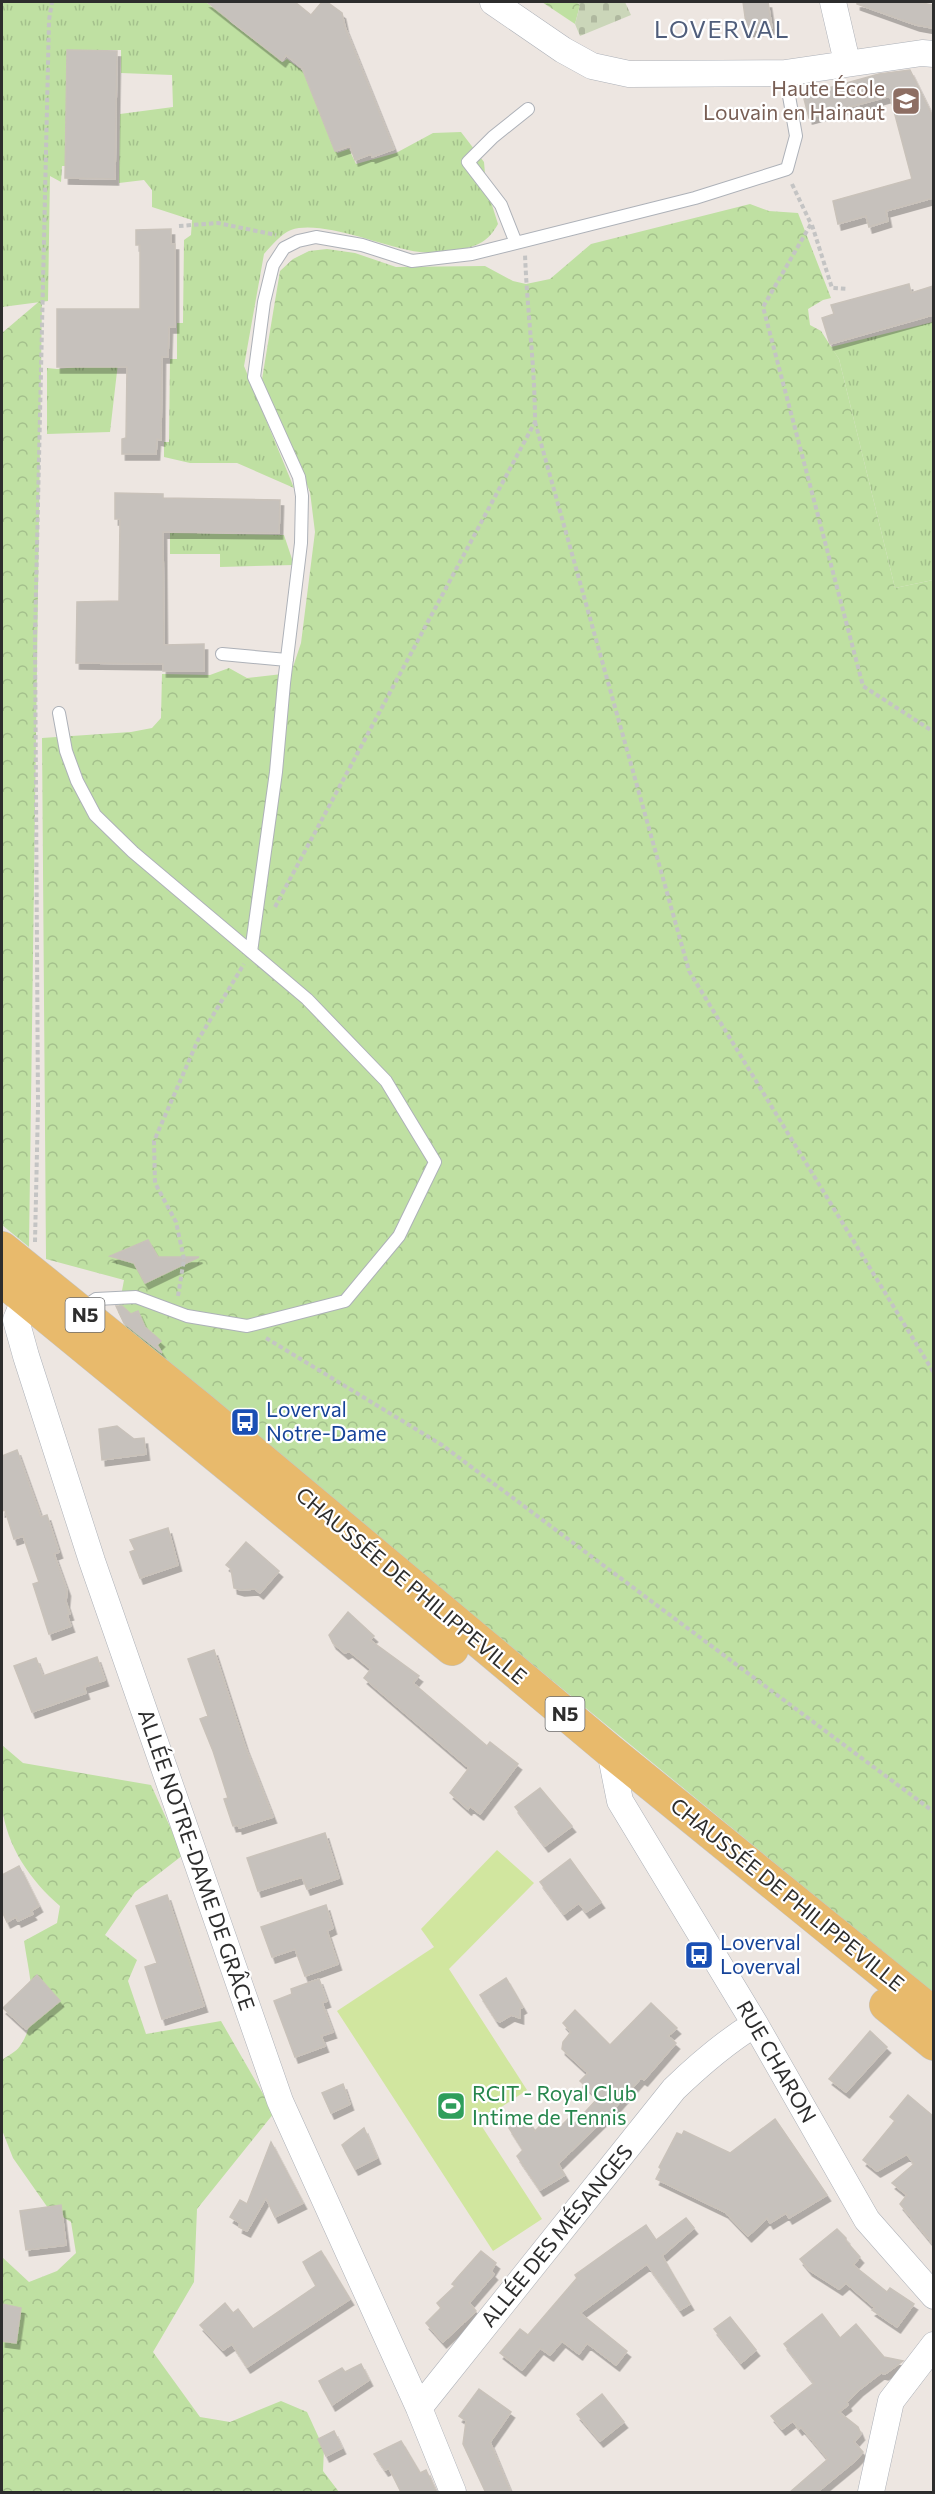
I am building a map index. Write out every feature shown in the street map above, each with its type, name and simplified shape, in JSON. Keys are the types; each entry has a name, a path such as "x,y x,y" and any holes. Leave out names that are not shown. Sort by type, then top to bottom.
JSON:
{"main road":[{"name":"CHAUSSÉE DE PHILIPPEVILLE","path":"2,1248 26,1284 109,1369 613,1767 933,2014"},
{"name":"CHAUSSÉE DE PHILIPPEVILLE","path":"26,1284 79,1311 200,1408 933,2044"}],"street":[{"path":"493,2 563,50 592,66 629,74 785,73 847,62 922,53 933,54"},
{"path":"833,2 847,62"},
{"name":"ALLÉE NOTRE-DAME DE GRÂCE","path":"26,1284 16,1320 33,1378 92,1561 280,2101 419,2408 453,2493"},
{"name":"RUE CHARON","path":"613,1767 620,1801 754,2024 867,2220 933,2296"},
{"name":"ALLÉE DES MÉSANGES","path":"419,2408 674,2089 709,2055 754,2024"},
{"path":"871,2493 891,2401 933,2345"}],"lane":[{"path":"251,951 276,772 301,543 302,496 299,477 254,377 264,302 273,265 284,248 298,241 316,237 362,244 412,261 472,254 695,198 787,169 796,136 785,73"},
{"path":"520,242 501,205 468,162 493,137 528,109"},
{"path":"222,654 287,660"},
{"path":"59,713 66,751 77,781 95,814 133,852 307,999 386,1081 435,1162 399,1236 345,1301 248,1326 187,1316 136,1297 96,1299 79,1311"}],"path":[{"path":"26,1284 38,1106 35,635 48,32 52,2"},
{"path":"787,169 811,224 832,288 848,289"},
{"path":"179,226 218,223 298,241"},
{"path":"811,224 764,307 863,687 933,732"},
{"path":"520,242 535,377 535,422 689,971 933,1373"},
{"path":"274,910 535,422"},
{"path":"171,1311 180,1291 184,1259 176,1222 155,1183 154,1141 198,1040 251,951"},
{"path":"248,1326 442,1445 933,1812"}],"green space":[{"path":"2,2 206,2 212,7 216,3 233,16 229,21 283,62 287,59 303,71 337,153 349,149 356,164 396,153 433,133 461,132 484,162 486,186 498,224 486,239 477,245 452,251 421,252 333,230 303,228 284,234 264,254 244,366 294,488 237,463 190,463 164,457 164,442 169,442 170,359 177,359 177,323 183,323 184,240 191,235 192,220 152,207 152,190 144,180 119,183 120,114 173,107 172,75 121,73 121,50 68,50 66,166 62,166 61,182 50,176 48,301 2,307"},
{"path":"542,2 576,2 580,5 575,24"},
{"path":"576,2 625,2 631,15 580,36 575,24 580,5"},
{"path":"750,204 769,211 798,213 831,298 808,309 810,325 821,331 839,359 895,588 933,580 933,1993 130,1334 118,1312 124,1280 46,1259 42,738 131,732 152,728 161,718 162,674 210,675 229,668 247,678 291,673 301,643 315,532 310,492 262,379 280,271 293,259 309,251 327,249 355,253 396,267 485,266 513,281 526,284 550,279 591,244"},
{"path":"42,299 29,1247 2,1225 2,333"},
{"path":"933,322 933,580 895,588 839,359 831,347"},
{"path":"118,363 110,432 47,434 47,368"},
{"path":"170,533 284,535 294,565 220,567 220,554 170,554"},
{"path":"2,1745 23,1763 151,1785 183,1855 135,1892 105,1935 137,1960 128,1981 146,2034 221,2021 274,2113 197,2209 194,2282 153,2352 200,2417 230,2422 281,2401 307,2412 324,2449 323,2471 339,2492 2,2492 2,2257 29,2282 57,2271 76,2253 71,2222 48,2208 13,2158 2,2130 2,2060 20,2046 30,2022 32,2009 24,1941 57,1923 60,1906 30,1874 9,1836 2,1807"},
{"name":"RCIT - Royal Club Intime de Tennis","path":"497,1850 534,1883 449,1969 527,2090 479,2122 542,2219 493,2251 337,2011 434,1947 421,1929"}],"building":[{"path":"207,2 295,2 311,15 322,2 327,2 342,13 345,27 394,149 355,160 350,146 335,151 302,68 286,55 282,61"},
{"path":"743,2 768,2 772,28 747,31"},
{"path":"857,2 917,2 933,5 933,28 916,25 857,4"},
{"path":"67,50 117,51 115,179 65,178"},
{"path":"910,70 933,117 933,198 886,211 888,221 869,227 866,216 838,224 833,201 912,179 890,96 809,118 803,95 879,74"},
{"path":"171,229 171,244 175,244 175,327 169,327 168,357 162,357 161,440 157,439 156,454 122,454 122,439 126,438 127,367 57,367 57,309 140,309 140,245 136,245 136,230"},
{"path":"909,284 911,293 933,286 933,315 830,344 822,318 834,314 831,305"},
{"path":"115,493 163,494 163,498 280,500 279,533 163,532 164,645 204,644 204,671 163,671 163,664 76,663 77,602 119,601 120,519 115,519"},
{"path":"148,1240 158,1257 199,1257 145,1283 134,1263 110,1256"},
{"path":"116,1306 122,1306 131,1314 138,1311 145,1327 161,1341 157,1345 162,1353 124,1323"},
{"path":"117,1426 134,1439 144,1438 146,1454 102,1460 99,1429"},
{"path":"17,1450 41,1517 47,1515 59,1552 54,1554 67,1590 66,1602 70,1614 67,1615 71,1626 49,1634 33,1584 39,1582 23,1536 14,1539 5,1510 2,1511 2,1456"},
{"path":"168,1528 178,1565 140,1578 130,1552 135,1550 130,1540"},
{"path":"246,1542 279,1571 260,1593 255,1589 234,1588 231,1569 226,1565"},
{"path":"348,1612 374,1636 370,1640 419,1676 413,1683 487,1746 490,1742 518,1764 480,1814 470,1806 468,1809 450,1793 469,1768 364,1678 371,1669 349,1651 345,1653 333,1643 329,1635"},
{"path":"214,1650 245,1746 273,1817 239,1828 238,1825 233,1826 224,1799 228,1798 200,1719 208,1716 188,1659"},
{"path":"97,1657 105,1680 84,1687 86,1693 32,1712 14,1666 36,1658 43,1676"},
{"path":"540,1788 572,1826 545,1846 515,1807"},
{"path":"325,1833 339,1878 307,1889 302,1877 258,1891 247,1858"},
{"path":"570,1859 601,1902 586,1912 579,1903 564,1914 540,1882"},
{"path":"19,1866 39,1906 31,1911 33,1914 18,1921 16,1917 7,1922 2,1911 2,1875"},
{"path":"167,1895 204,2006 162,2019 145,1967 157,1963 136,1906"},
{"path":"326,1905 333,1928 327,1931 338,1964 305,1976 295,1949 272,1957 261,1927"},
{"path":"37,1975 60,2001 26,2029 3,2008"},
{"path":"506,1978 523,2007 520,2009 520,2018 511,2015 500,2022 496,2020 480,1995"},
{"path":"319,1979 327,2001 322,2003 333,2032 321,2036 325,2046 295,2057 274,2001 292,1994 291,1989"},
{"path":"651,2003 677,2028 668,2036 676,2043 644,2080 641,2078 612,2111 558,2164 565,2175 540,2190 517,2156 523,2150 509,2128 526,2117 535,2131 551,2115 561,2126 569,2118 575,2123 598,2098 580,2081 588,2073 562,2049 563,2042 571,2032 563,2023 575,2010 610,2045"},
{"path":"870,2031 887,2047 846,2092 829,2079"},
{"path":"343,2084 350,2104 331,2113 322,2093"},
{"path":"908,2095 933,2116 933,2244 900,2204 907,2195 892,2183 914,2164 907,2154 877,2171 863,2160 895,2121 890,2117"},
{"path":"775,2119 827,2195 789,2218 786,2213 770,2223 767,2218 748,2236 725,2212 656,2179 661,2169 659,2167 677,2133 682,2135 684,2131 730,2153"},
{"path":"364,2128 377,2158 355,2169 342,2145"},
{"path":"271,2142 303,2203 275,2217 266,2198 247,2231 239,2227 240,2223 230,2217 240,2200 247,2204"},
{"path":"61,2205 66,2245 26,2250 20,2211"},
{"path":"686,2218 694,2228 662,2256 690,2304 680,2310 647,2264 580,2313 627,2351 616,2365 587,2343 579,2354 562,2341 550,2355 540,2348 522,2370 500,2353 520,2329 528,2335 577,2278 575,2275 646,2225 656,2240"},
{"path":"837,2229 860,2257 853,2265 887,2292 890,2288 914,2304 897,2327 872,2310 875,2308 846,2283 839,2289 809,2270 800,2259"},
{"path":"321,2251 350,2299 247,2367 232,2344 223,2350 200,2325 225,2303 233,2313 238,2309 253,2329 316,2286 303,2262"},
{"path":"481,2251 496,2263 491,2271 494,2274 469,2303 476,2311 443,2342 426,2323 441,2308 437,2303 455,2286 452,2284"},
{"path":"2,2304 21,2308 16,2343 2,2341"},
{"path":"822,2314 840,2338 856,2324 884,2357 903,2361 885,2374 881,2373 859,2390 847,2402 848,2405 839,2412 858,2427 861,2434 854,2442 863,2452 816,2493 789,2493 828,2459 801,2427 799,2429 793,2421 782,2429 771,2416 814,2383 784,2344"},
{"path":"730,2317 756,2350 741,2363 714,2329"},
{"path":"361,2364 369,2380 332,2405 319,2381 342,2368 345,2372"},
{"path":"479,2389 511,2412 490,2442 511,2493 486,2493 463,2444 466,2421 459,2416"},
{"path":"602,2394 624,2422 600,2441 577,2414"},
{"path":"334,2431 342,2448 326,2456 318,2439"},
{"path":"401,2441 420,2473 426,2470 436,2492 401,2492 389,2468 385,2470 374,2454"}],"place":[{"name":"Haute École Louvain en Hainaut","path":"906,101"},
{"name":"Loverval Notre-Dame","path":"245,1422"},
{"name":"Loverval Loverval","path":"699,1955"},
{"name":"RCIT - Royal Club Intime de Tennis","path":"451,2106"}],"district":[{"name":"LOVERVAL","path":"722,30"}]}
